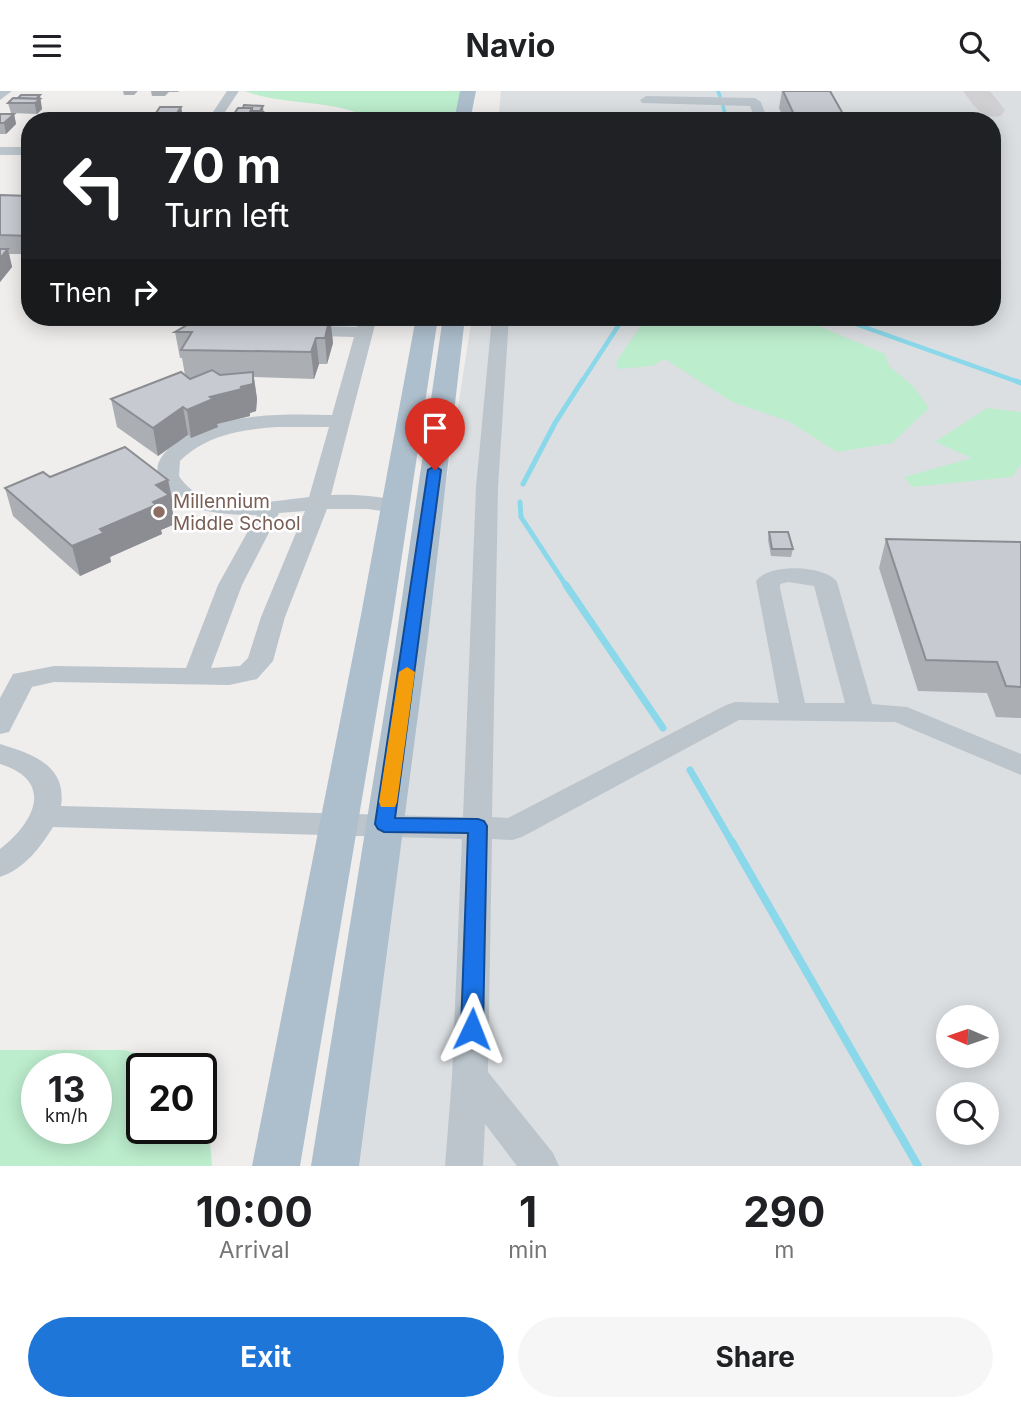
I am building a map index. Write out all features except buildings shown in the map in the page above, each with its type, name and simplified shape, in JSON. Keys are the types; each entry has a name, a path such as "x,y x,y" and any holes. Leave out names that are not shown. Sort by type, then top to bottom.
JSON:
{"main road":[{"path":"464,112 468,91"},
{"path":"276,1166 396,507 426,326"},
{"path":"335,1166 453,326"}],"street":[{"path":"0,96 6,91"},
{"path":"219,112 233,91"},
{"path":"646,100 686,96 755,102 759,112"},
{"path":"0,151 21,151"},
{"path":"322,331 353,326"},
{"path":"0,725 22,680 54,674 229,677 248,673 260,661 273,617 318,504 365,326"},
{"path":"464,1166 470,1077 487,487 499,326"},
{"path":"340,421 264,421 242,424 191,443 174,455 169,462 169,477 184,494 197,501 225,508 364,502 396,507"},
{"path":"195,677 230,585 271,508"},
{"path":"794,711 768,588 770,579 780,576 814,578 825,582 861,712"},
{"path":"47,815 512,829 735,711 898,713 1021,765"},
{"path":"0,754 17,758 39,772 48,793 47,815 26,845 0,865"},
{"path":"470,1077 540,1166"}],"shaded area":[{"path":"501,91 1021,91 1021,1166 345,1166 391,839 471,326 1001,326 1001,112 499,112"}],"green space":[{"path":"245,91 463,91 459,112 354,112"},
{"path":"641,326 818,326 885,354 889,366 913,386 929,408 892,443 837,452 788,421 732,402 665,359 652,366 618,369 616,362"},
{"path":"987,408 1021,412 1021,464 1012,477 912,487 904,477 972,458 935,442"},
{"path":"0,1050 124,1050 135,1053 126,1053 126,1144 210,1144 212,1166 0,1166"}],"waterway":[{"path":"718,91 720,96"},
{"path":"723,106 725,112"},
{"path":"581,383 618,326"},
{"path":"861,326 1021,383 1016,381"},
{"path":"523,484 555,423 582,381"},
{"path":"520,502 521,517 567,587"},
{"path":"566,585 663,728"},
{"path":"690,770 733,844"},
{"path":"732,842 918,1166"}],"taxiway":[{"path":"976,91 992,110"}],"slow traffic":[{"path":"388,802 407,672"}],"place":[{"name":"Millennium Middle School","path":"159,512"}],"route":[{"path":"435,470 384,824 478,826 472,1029"}]}
